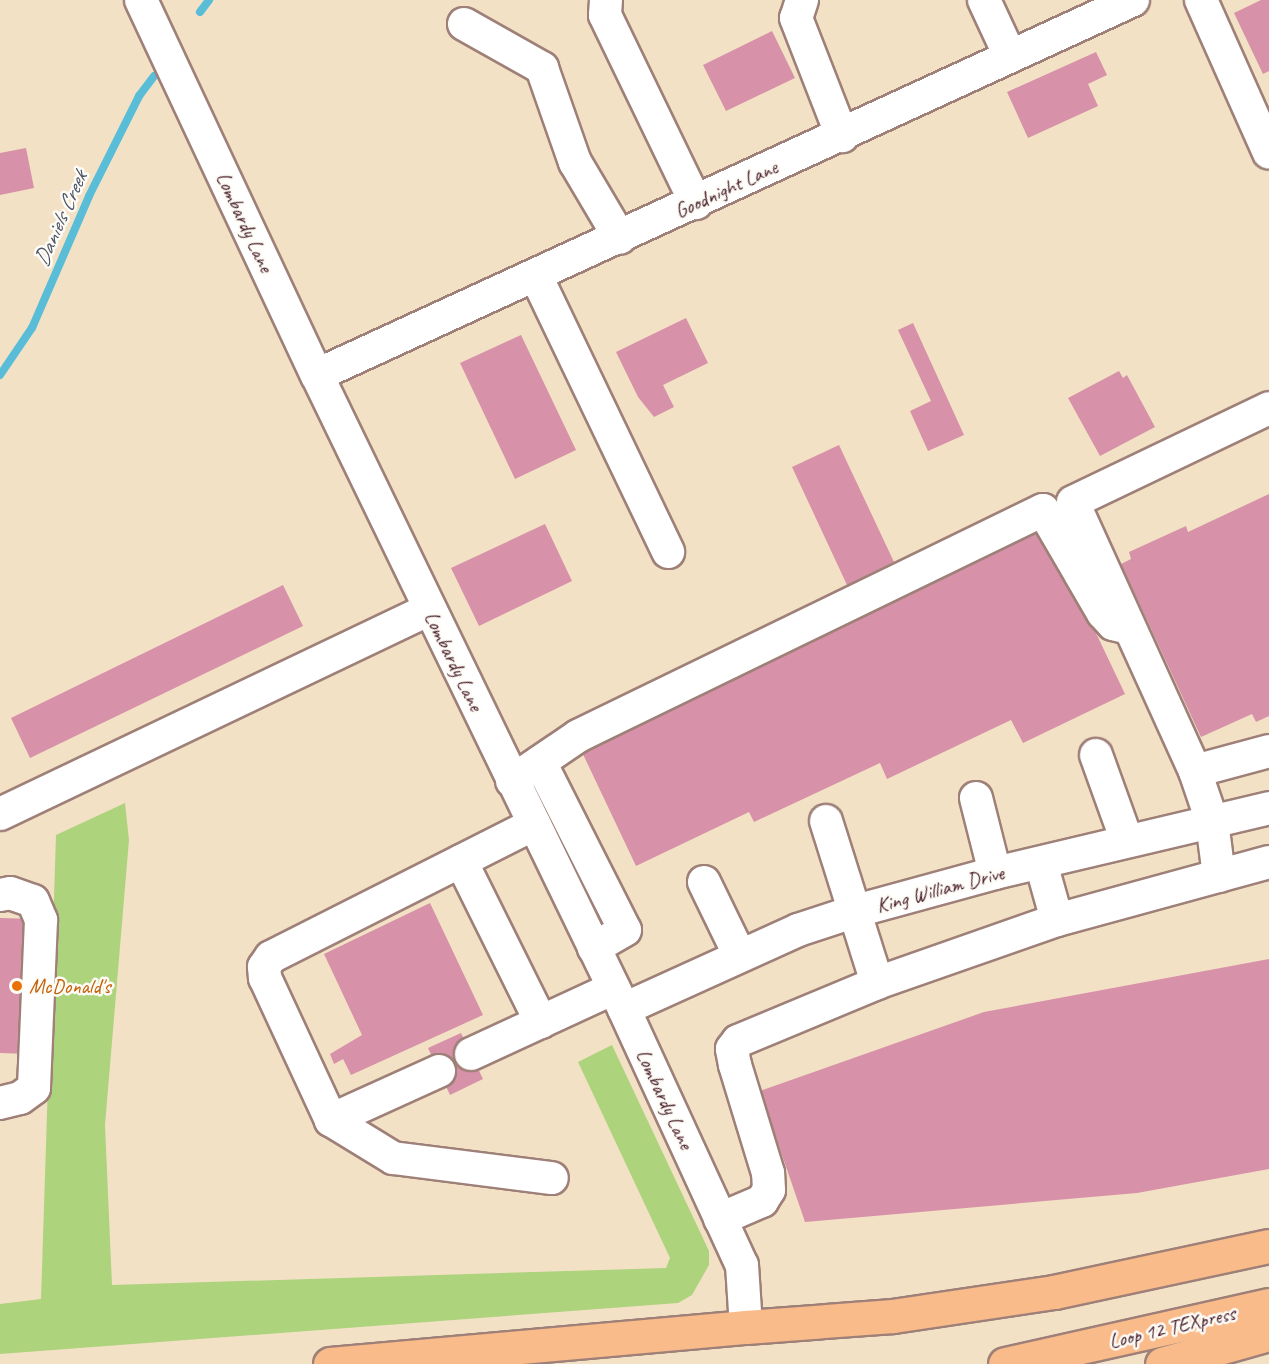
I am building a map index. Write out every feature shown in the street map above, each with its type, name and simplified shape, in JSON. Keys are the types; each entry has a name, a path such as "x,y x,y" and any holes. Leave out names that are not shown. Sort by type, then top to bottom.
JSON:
{"main road":[{"path":"330,1364 893,1316 1054,1292 1269,1246"},
{"name":"Loop 12 TEXpress","path":"1005,1364 1269,1305"},
{"path":"1162,1364 1269,1334"}],"street":[{"name":"Lombardy Lane","path":"141,0 317,375 619,999 742,1265 746,1327"},
{"path":"606,0 605,15 696,203"},
{"path":"802,0 796,18 842,136"},
{"path":"984,0 1010,56"},
{"name":"Goodnight Lane","path":"317,375 842,136 1133,0"},
{"path":"1201,0 1269,153"},
{"path":"464,24 542,68 575,162 620,238"},
{"path":"536,276 668,552"},
{"path":"1220,876 1212,821 1194,771 1073,502 1269,408"},
{"path":"512,781 578,736 1043,510 1103,613 1113,624 1129,628"},
{"path":"0,814 429,609"},
{"path":"1194,771 1269,751"},
{"path":"1096,755 1127,841"},
{"path":"540,762 625,930 594,948"},
{"path":"976,798 995,873"},
{"name":"King William Drive","path":"471,1054 540,1022 619,999 740,956 798,930 856,911 995,873 1269,808"},
{"path":"826,821 877,983"},
{"path":"534,824 272,957 264,967 265,978 331,1120 393,1158 552,1178"},
{"path":"461,861 540,1022"},
{"path":"720,1219 762,1201 770,1190 732,1049 738,1041 877,983 1058,920 1269,862"},
{"path":"1041,863 1058,920"},
{"path":"704,882 740,956"},
{"path":"0,895 10,893 33,901 41,920 34,1088 20,1098 1,1103"},
{"path":"331,1120 439,1071"}],"green space":[{"path":"125,803 129,840 105,1125 112,1285 666,1268 670,1258 578,1062 612,1045 709,1251 709,1265 692,1295 678,1303 0,1354 0,1304 41,1299 56,835"}],"building":[{"path":"1261,0 1269,0 1269,71 1263,74 1234,13"},
{"path":"772,31 795,78 726,111 703,65"},
{"path":"1096,52 1107,75 1088,84 1098,106 1028,138 1007,92"},
{"path":"26,148 34,188 0,195 0,153"},
{"path":"686,318 708,363 663,385 674,407 654,417 638,397 616,352"},
{"path":"913,323 964,435 928,451 910,411 931,401 898,330"},
{"path":"521,335 576,450 515,479 460,363"},
{"path":"1119,371 1123,378 1127,375 1155,427 1100,456 1068,398"},
{"path":"839,445 894,562 847,585 792,467"},
{"path":"1269,494 1269,716 1256,722 1252,714 1201,737 1121,564 1131,559 1129,552 1186,526 1188,532"},
{"path":"545,524 572,581 479,626 451,568"},
{"path":"1046,528 1125,694 1023,743 1011,720 887,779 880,763 754,822 749,812 636,866 581,750"},
{"path":"283,585 303,626 30,758 11,718"},
{"path":"430,903 483,1015 351,1075 343,1059 334,1064 330,1054 362,1035 324,954"},
{"name":"McDonald's","path":"0,918 36,919 30,1054 0,1053"},
{"path":"1269,959 1269,1169 1137,1193 805,1222 760,1091 984,1012"},
{"path":"461,1033 483,1079 450,1095 428,1048"}],"waterway":[{"name":"Daniels Creek","path":"200,12 209,0"},
{"name":"Daniels Creek","path":"0,375 32,328 89,196 139,96 154,76"}],"place":[{"name":"McDonald's","path":"17,986"}]}
